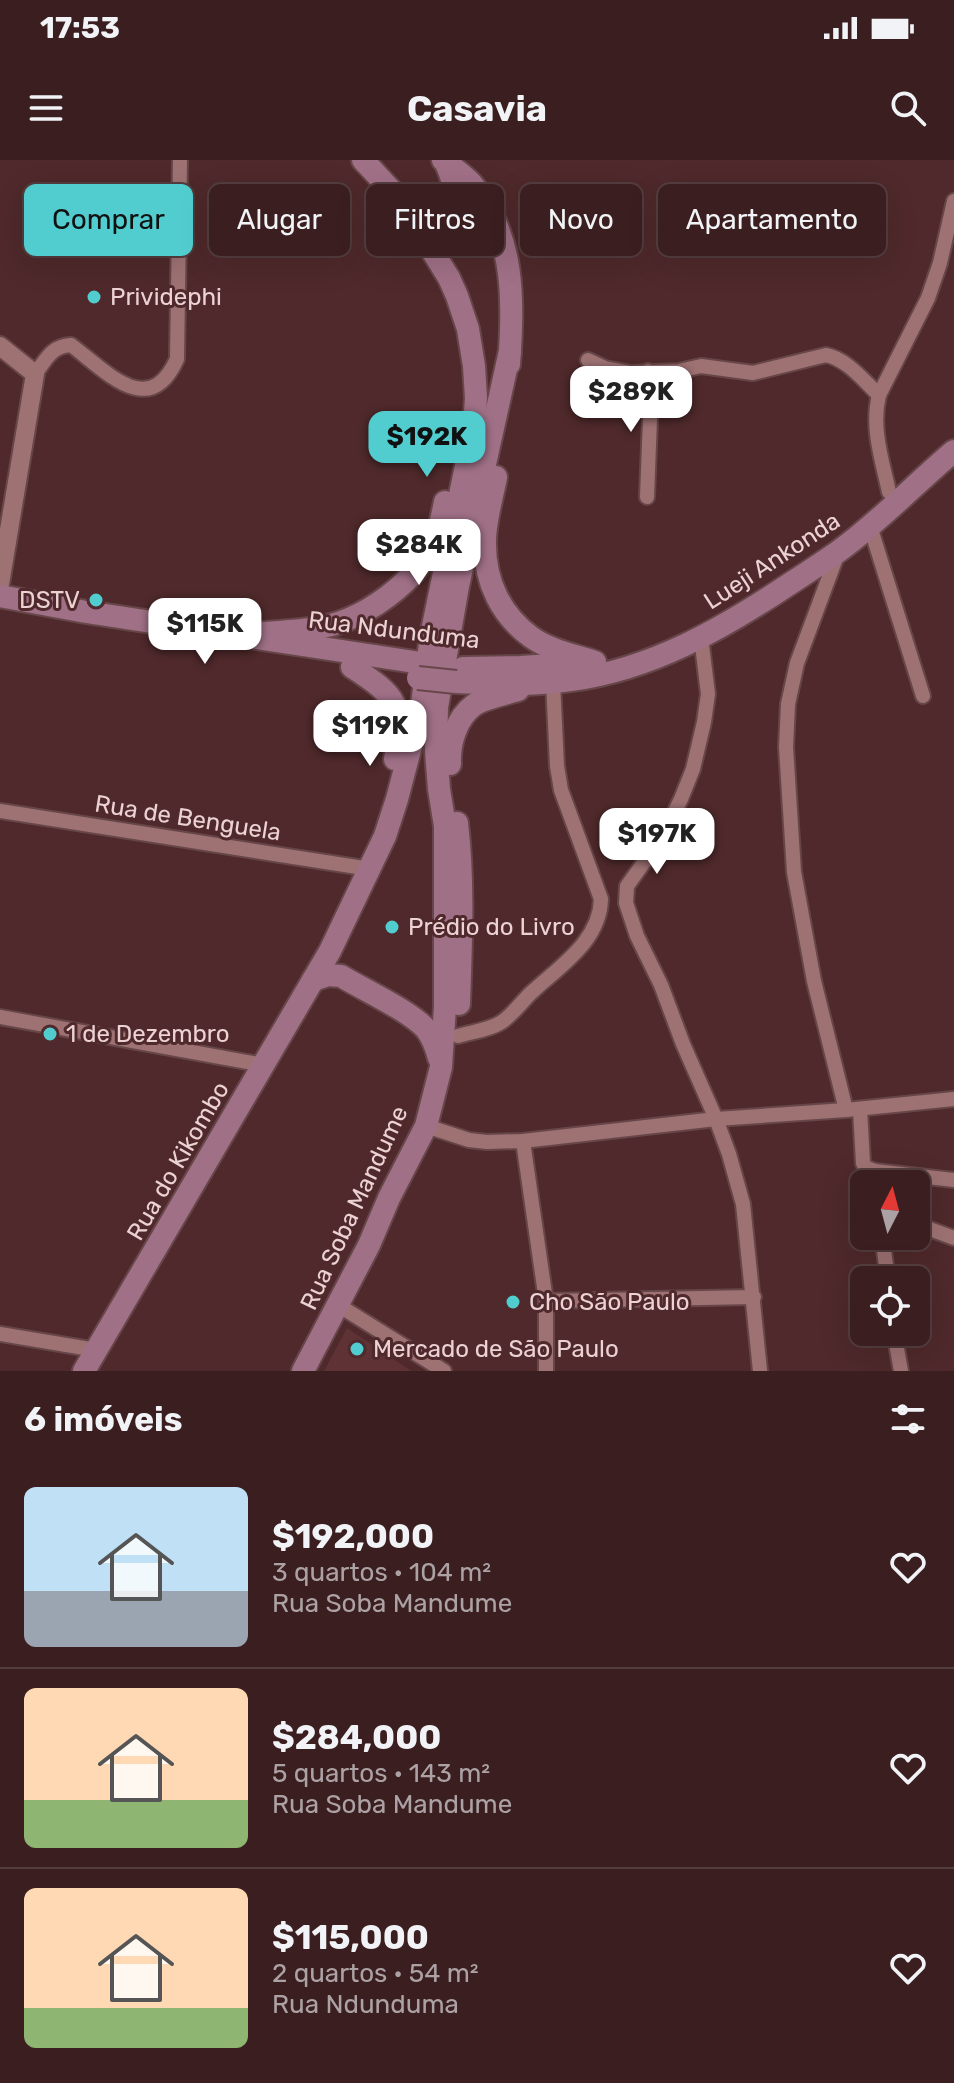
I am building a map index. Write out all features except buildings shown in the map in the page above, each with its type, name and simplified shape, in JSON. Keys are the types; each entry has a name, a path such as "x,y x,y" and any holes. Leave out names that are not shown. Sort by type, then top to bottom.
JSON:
{"main road":[{"path":"363,160 385,184"},
{"path":"444,161 453,184"},
{"path":"444,161 470,182 487,207 508,255 512,287 506,426 485,544 492,592 506,614 531,637 596,669"},
{"path":"243,634 314,629 367,612 415,572 437,534 455,462 462,394 460,354 452,309 430,256"},
{"name":"Rua do Kikombo","path":"84,1371 334,944 385,836 397,799 422,704 431,636 474,427 476,398 468,329 449,278 435,256"},
{"name":"Rua Soba Mandume","path":"303,1371 426,1126 441,1067 452,1001 445,826 436,751 437,707 458,586 510,351"},
{"name":"Rua Ndunduma","path":"0,596 86,612 243,634 420,670 546,682 596,669 708,619 794,568 889,492 954,434"},
{"name":"Lueji Ankonda","path":"596,669 649,662 746,612 839,551 954,451"},
{"name":"Rua Ndunduma","path":"0,608 352,667 420,670"},
{"path":"352,667 389,693 399,720 393,771 370,869"},
{"name":"Rua Ndunduma","path":"457,675 521,667 596,669"},
{"path":"432,1100 448,1077 458,1036 452,1001 463,909 450,760 452,737 474,705 546,682"},
{"path":"334,944 334,960 345,972 422,1015 430,1015 452,1001"},
{"path":"313,980 328,975 341,976 416,1020 436,1045 441,1067"}],"street":[{"path":"0,584 35,374 59,346 71,345 130,388 144,390 155,387 165,379 177,359 180,160"},
{"path":"889,492 877,437 875,415 879,395 928,298 940,263 954,201"},
{"path":"0,346 35,374"},
{"path":"588,360 631,373 679,371 701,366 753,373 826,355 847,365 879,395"},
{"path":"647,497 648,371"},
{"path":"870,526 923,696"},
{"path":"839,551 797,663 788,704 786,747 794,872 814,981 853,1110 863,1163 868,1170"},
{"path":"701,637 708,694 693,769 663,836 627,886 626,896 637,936 661,985 716,1119 743,1204 760,1371"},
{"path":"458,1036 500,1023 567,963 601,914 601,899 561,790 546,682"},
{"name":"Rua de Benguela","path":"0,811 370,869"},
{"path":"601,899 626,896"},
{"path":"0,1017 264,1065"},
{"path":"426,1126 469,1140 523,1141 716,1119 853,1110 954,1099"},
{"path":"523,1141 546,1301 546,1371"},
{"path":"930,1179 954,1180"},
{"path":"930,1229 954,1238"},
{"path":"546,1301 754,1297"},
{"path":"338,1305 444,1371"},
{"path":"0,1334 96,1350"},
{"path":"897,1346 901,1371"}],"shaded area":[{"name":"Mercado de São Paulo","path":"347,1328 411,1371 324,1371"}],"place":[{"name":"Prividephi","path":"94,297"},
{"name":"DSTV","path":"96,600"},
{"name":"Prédio do Livro","path":"392,927"},
{"name":"1 de Dezembro","path":"50,1034"},
{"name":"Cho São Paulo","path":"513,1302"},
{"name":"Mercado de São Paulo","path":"357,1349"}]}
